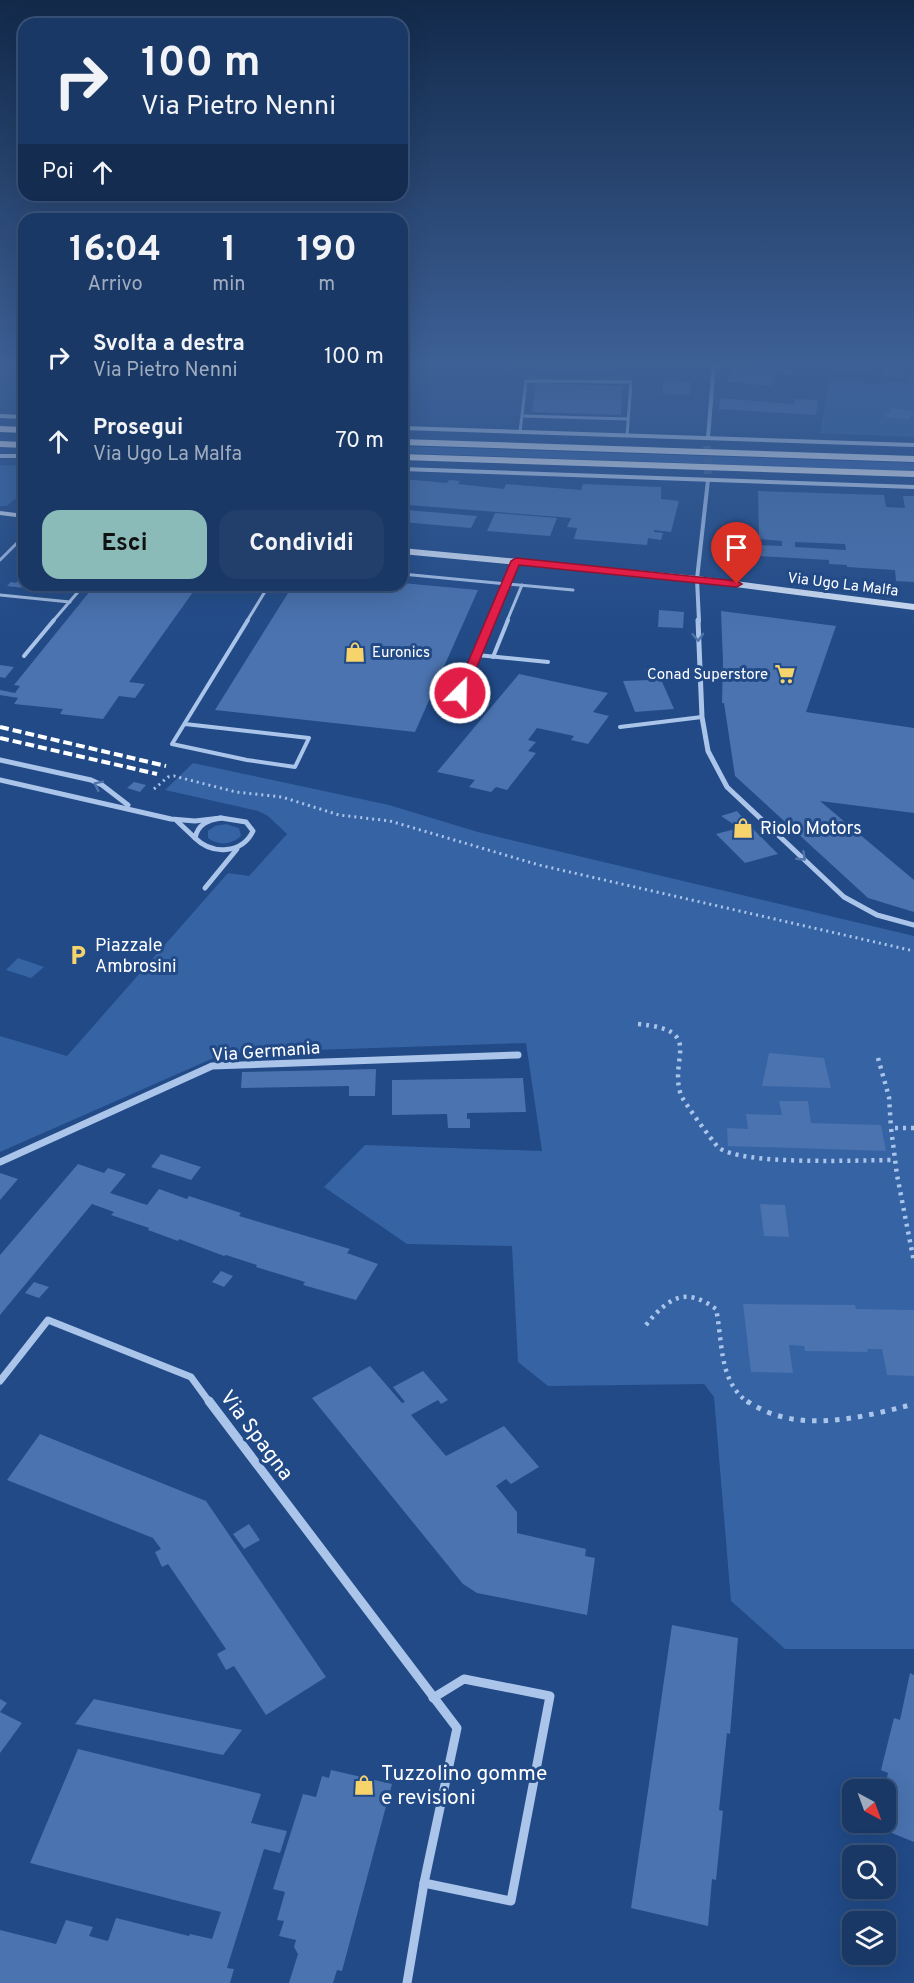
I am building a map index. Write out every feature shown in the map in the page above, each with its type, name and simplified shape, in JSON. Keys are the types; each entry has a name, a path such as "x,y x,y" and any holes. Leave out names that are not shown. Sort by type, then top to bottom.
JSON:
{"highway":[{"path":"810,456 914,459"},
{"path":"408,457 914,474"}],"street":[{"path":"0,456 18,456"},
{"path":"408,469 708,477 914,487"},
{"path":"708,477 697,579 702,717 708,751 727,787 844,897 855,905 879,915 914,925"},
{"path":"1,514 18,515"},
{"name":"Via Ugo La Malfa","path":"408,552 697,579 914,606"},
{"path":"0,760 13,761 95,782 122,802 148,813"},
{"path":"0,780 171,819 183,824 202,846 216,850 241,846"},
{"path":"171,819 195,821 221,818 239,819 251,826 252,836 232,853 205,888"},
{"path":"195,838 198,828 204,823 221,818"},
{"path":"216,850 223,858 219,872"},
{"name":"Via Germania","path":"0,1162 212,1066 518,1055"},
{"name":"Via Spagna","path":"0,1381 48,1320 191,1377 457,1728 424,1883 407,1983"},
{"path":"424,1883 511,1901 550,1696 464,1679 433,1698"}],"lane":[{"path":"0,560 18,542"},
{"path":"460,693 516,561"},
{"path":"408,575 573,590"},
{"path":"493,657 522,585"},
{"path":"24,656 79,591"},
{"path":"185,724 309,738 295,767 247,760 172,744 265,591"},
{"path":"0,595 70,602"},
{"path":"477,655 548,662"},
{"path":"620,727 702,717"}],"path":[{"path":"153,789 168,777 174,776 236,792 282,797 339,815 390,821 529,863 914,951"},
{"path":"638,1024 661,1026 676,1036 682,1053 679,1076 681,1095 709,1130 718,1147 734,1155 778,1159 895,1160"},
{"path":"878,1058 889,1097 895,1160 914,1262"},
{"path":"891,1128 914,1128"},
{"path":"646,1325 656,1312 675,1298 688,1294 704,1298 716,1309 728,1377 744,1401 766,1413 800,1421 829,1422 914,1404"}],"shaded area":[{"path":"474,456 689,456 914,463 914,471"},
{"path":"0,465 18,466 18,496 7,506 0,506"},
{"path":"193,763 389,805 478,832 914,936 914,1649 785,1649 731,1601 714,1397 704,1384 548,1386 518,1362 512,1246 407,1244 324,1187 365,1145 542,1151 526,1043 225,1053 0,1152 0,1036 67,1056 228,873 249,876 287,834 268,816 258,811 165,790"},
{"path":"226,824 239,828 241,836 225,843 208,838 208,831 215,826"},
{"path":"18,958 44,967 31,978 6,970"}],"building":[{"path":"408,480 447,483 449,480 460,481 458,484 504,489 506,484 581,490 583,484 661,487 661,499 679,501 671,532 654,530 654,532 663,533 661,540 648,538 647,545 574,539 577,528 567,527 571,518 409,505 408,503"},
{"path":"758,491 884,495 886,507 905,508 903,496 914,496 914,582 896,581 895,570 847,567 847,565 829,564 829,560 758,556 758,545 782,546 782,541 759,539","holes":["795,542 845,544 846,550 795,547"]},
{"path":"408,510 477,516 471,528 408,523"},
{"path":"495,513 557,518 550,536 487,531"},
{"path":"18,581 18,587 7,586 11,582 16,583"},
{"path":"408,584 478,590 415,732 215,710 289,591 408,591"},
{"path":"90,591 194,591 129,682 145,684 135,698 119,696 103,719 60,714 63,709 14,704 18,698 0,695 0,690 15,693 20,686 14,685"},
{"path":"659,610 684,612 683,628 658,627"},
{"path":"721,611 836,626 806,712 914,728 914,813 820,801 914,880 914,912 868,898 735,776 724,703 722,703"},
{"path":"0,665 14,667 5,678 0,677"},
{"path":"656,668 674,709 635,712 623,681 650,680 645,669"},
{"path":"519,674 608,693 593,712 609,716 588,744 571,740 574,736 537,728 528,740 536,742 528,751 536,753 507,790 496,787 491,792 469,787 475,780 437,772"},
{"path":"134,782 146,785 140,792 127,788"},
{"path":"737,811 778,854 745,863 716,834 739,828 721,816"},
{"path":"769,1053 824,1058 831,1088 762,1086"},
{"path":"376,1069 375,1096 349,1096 349,1086 241,1088 242,1072"},
{"path":"523,1078 526,1112 467,1113 470,1128 448,1128 447,1114 392,1115 392,1080"},
{"path":"779,1101 808,1101 811,1123 881,1125 886,1151 728,1146 727,1128 748,1129 746,1114 782,1115"},
{"path":"161,1154 201,1167 191,1180 151,1167"},
{"path":"78,1164 104,1173 108,1168 126,1174 110,1193 147,1205 159,1189 187,1199 189,1196 241,1213 239,1216 350,1249 347,1253 378,1264 356,1300 303,1285 305,1282 179,1239 178,1241 111,1215 114,1212 92,1204 0,1315 0,1255"},
{"path":"0,1173 18,1179 0,1200"},
{"path":"760,1204 785,1205 789,1237 764,1236"},
{"path":"221,1271 233,1276 224,1287 212,1282"},
{"path":"34,1282 49,1287 39,1298 25,1293"},
{"path":"743,1304 855,1305 856,1309 914,1310 914,1376 887,1375 882,1349 867,1349 868,1352 805,1351 804,1346 789,1345 793,1373 751,1372"},
{"path":"370,1366 402,1403 405,1402 393,1387 423,1371 448,1400 441,1404 438,1400 411,1415 446,1456 504,1426 539,1467 511,1484 506,1479 496,1486 517,1512 517,1533 586,1549 585,1556 595,1558 587,1615 477,1593 463,1584 312,1398"},
{"path":"40,1434 206,1501 326,1677 266,1715 234,1666 226,1670 217,1654 226,1649 168,1564 162,1567 155,1552 161,1549 153,1538 7,1480"},
{"path":"249,1524 260,1540 244,1549 233,1534"},
{"path":"672,1625 738,1638 730,1734 727,1733 719,1810 723,1811 716,1880 712,1879 708,1926 631,1908"},
{"path":"910,1673 914,1675 914,1842 892,1833 896,1833 896,1779 887,1779 888,1773 881,1770 894,1718 900,1720"},
{"path":"0,1699 7,1703 0,1712"},
{"path":"94,1699 242,1730 223,1755 75,1724"},
{"path":"0,1712 22,1723 0,1753"},
{"path":"78,1749 261,1794 251,1823 287,1831 280,1853 264,1849 227,1968 234,1969 230,1983 0,1983 0,1930 56,1944 66,1920 93,1927 89,1936 108,1941 116,1918 189,1936 190,1934 212,1939 221,1912 30,1863"},
{"path":"331,1770 392,1784 342,1971 337,1970 333,1983 289,1983 298,1954 294,1947 296,1940 279,1936 284,1921 277,1920 285,1892 273,1889 303,1794 316,1797 322,1776 329,1778"}],"tunnel":[{"path":"707,456 708,474"}],"railway":[{"path":"0,727 166,766"},
{"path":"0,738 157,774"}],"place":[{"name":"Euronics","path":"355,652"},
{"name":"Conad Superstore","path":"785,674"},
{"name":"Riolo Motors","path":"743,828"},
{"name":"Piazzale Ambrosini","path":"78,955"},
{"name":"Tuzzolino gomme e revisioni","path":"364,1785"}],"route":[{"path":"460,693 516,561 737,584"}]}
